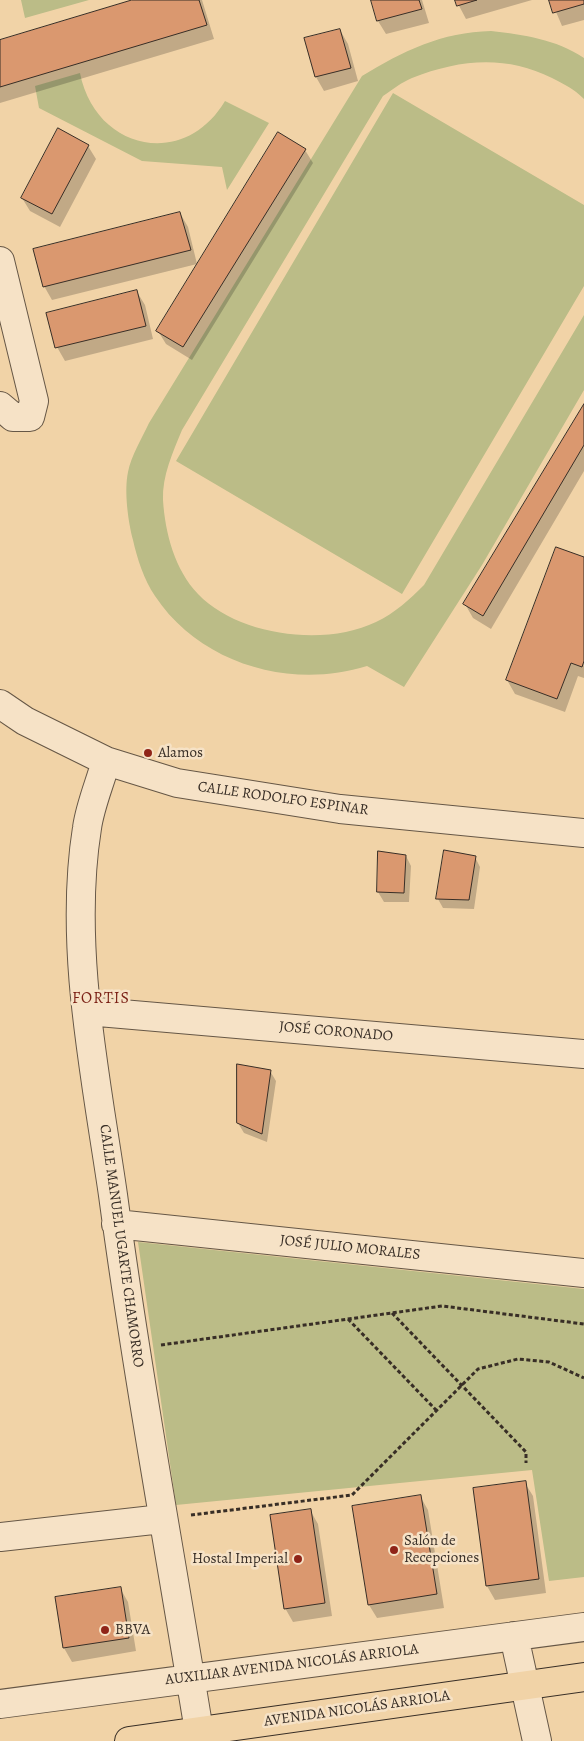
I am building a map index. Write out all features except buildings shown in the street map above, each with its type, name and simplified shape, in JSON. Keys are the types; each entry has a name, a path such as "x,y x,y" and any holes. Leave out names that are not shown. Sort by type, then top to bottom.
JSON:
{"main road":[{"name":"AVENIDA NICOLÁS ARRIOLA","path":"129,1741 584,1677"}],"street":[{"path":"0,261 34,401 30,418 13,417 0,406"},
{"name":"CALLE RODOLFO ESPINAR","path":"0,704 25,721 106,762 178,784 340,809 584,833"},
{"name":"CALLE MANUEL UGARTE CHAMORRO","path":"106,762 87,826 80,910 87,1011 116,1224 162,1519 199,1731"},
{"name":"JOSÉ CORONADO","path":"87,1011 584,1054"},
{"name":"JOSÉ JULIO MORALES","path":"116,1224 584,1272"},
{"path":"0,1537 162,1519"},
{"name":"AUXILIAR AVENIDA NICOLÁS ARRIOLA","path":"0,1704 190,1677 584,1627"},
{"path":"514,1636 537,1741"}],"path":[{"path":"136,1348 442,1306 584,1324"},
{"path":"392,1313 526,1452 526,1463"},
{"path":"348,1319 436,1410"},
{"path":"162,1519 352,1495 478,1369 518,1359 549,1362 584,1378"}],"green space":[{"path":"21,0 89,0 25,18"},
{"path":"491,31 528,36 551,42 584,58 584,99 565,85 535,71 500,63 483,62 448,67 430,72 408,80 383,96 182,430 169,464 163,491 166,525 177,562 183,574 198,594 215,608 236,620 258,628 283,633 332,634 355,630 376,622 396,610 424,585 584,315 584,390 482,565 404,687 367,666 338,673 308,675 278,672 249,666 222,654 196,639 174,620 151,590 139,561 130,524 126,488 129,466 149,423 362,76 424,44 456,35"},
{"path":"80,73 89,99 103,120 122,134 143,142 165,143 187,137 208,123 225,101 269,123 227,190 222,167 142,161 39,108 35,86"},
{"path":"393,93 584,205 584,286 402,594 176,461"},
{"path":"138,1242 584,1289 584,1577 549,1581 532,1470 176,1505"}],"place":[{"name":"Alamos","path":"148,753"},
{"name":"Salón de Recepciones","path":"394,1550"},
{"name":"Hostal Imperial","path":"298,1559"},
{"name":"BBVA","path":"105,1630"}],"district":[{"name":"FORTIS","path":"101,999"}]}
